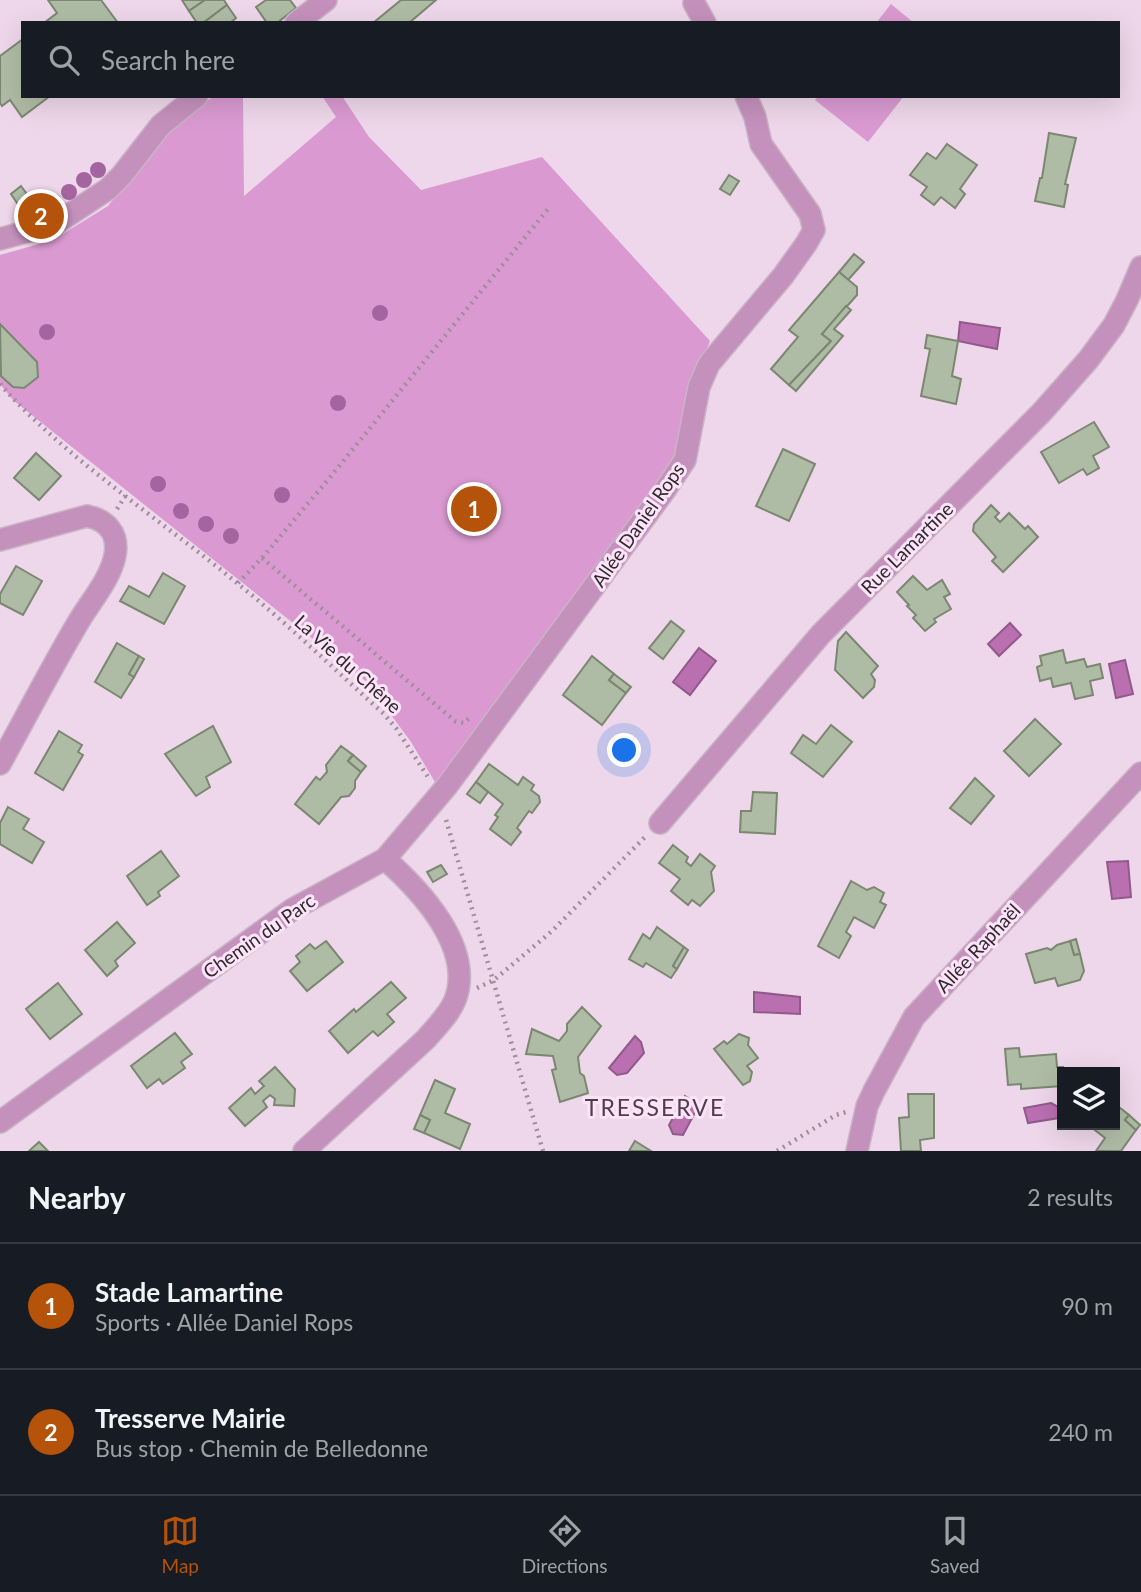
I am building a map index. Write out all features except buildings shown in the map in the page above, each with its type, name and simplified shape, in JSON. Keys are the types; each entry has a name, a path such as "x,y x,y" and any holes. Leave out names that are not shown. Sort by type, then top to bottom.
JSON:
{"street":[{"path":"299,21 326,0"},
{"path":"694,3 704,21"},
{"path":"0,239 55,224 108,189 161,125 195,98"},
{"name":"Allée Daniel Rops","path":"385,859 439,796 685,460 699,387 709,363 783,276 813,235 814,223 810,214 761,144 755,117 747,98"},
{"name":"Rue Lamartine","path":"660,823 821,634 1042,412 1088,360 1114,325 1128,300 1141,267"},
{"path":"0,540 87,516 99,518 107,525 114,534 116,545 112,567 0,764"},
{"name":"Allée Raphaël","path":"857,1151 867,1106 914,1017 1140,778"},
{"path":"304,1151 426,1039 455,1000 457,969 454,948 445,928 423,898 385,859"},
{"name":"Chemin du Parc","path":"0,1122 293,909 385,859"}],"path":[{"path":"238,583 262,558 548,209"},
{"name":"La Vie du Chêne","path":"0,384 63,445 238,583 397,728 439,796 494,980 540,1150"},
{"path":"262,558 455,721 464,723 471,716"},
{"path":"455,1000 494,980 552,931 660,823"},
{"path":"777,1151 835,1115 867,1106"}],"shaded area":[{"path":"891,4 912,21 878,21"},
{"path":"211,98 243,98 244,196 336,117 323,98 343,98 369,137 421,190 542,157 710,341 692,385 673,465 438,787 411,742 367,682 13,400 0,384 0,255 53,240 108,206 170,128"},
{"path":"816,98 902,98 868,142 815,100"},
{"path":"960,322 1000,328 997,349 958,341"},
{"path":"1010,623 1021,635 999,656 988,644"},
{"path":"699,648 716,661 690,695 673,682"},
{"path":"1125,660 1133,694 1116,698 1109,664"},
{"path":"1128,861 1131,897 1112,899 1107,862"},
{"path":"754,992 800,997 800,1014 754,1012"},
{"path":"635,1036 641,1042 644,1053 627,1073 617,1075 609,1068"},
{"path":"685,1096 699,1105 683,1135 673,1134 669,1125"},
{"path":"1051,1103 1057,1106 1057,1118 1028,1123 1024,1108"}],"place":[{"name":"Tresserve Mairie","path":"41,216"},
{"name":"Stade Lamartine","path":"474,509"}],"district":[{"name":"TRESSERVE","path":"655,1108"}]}
